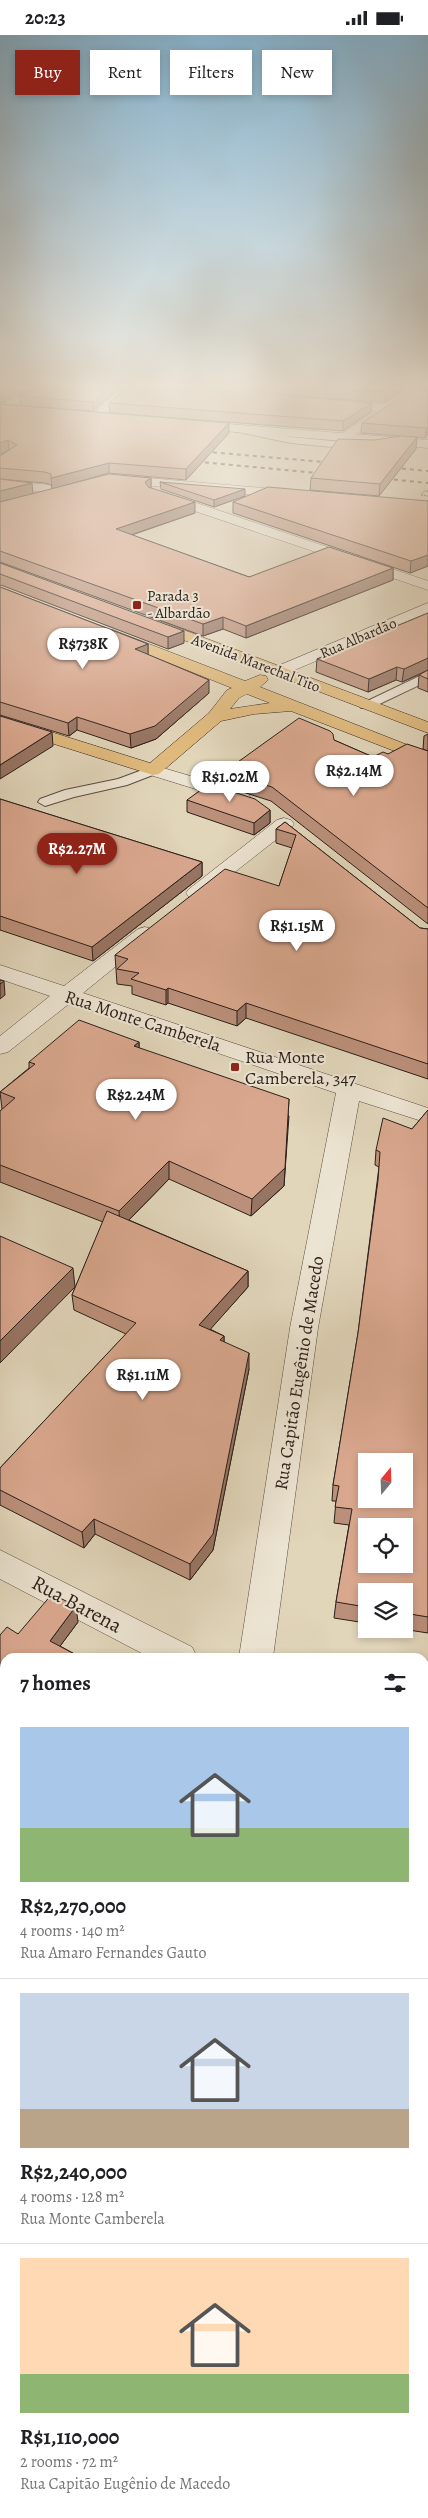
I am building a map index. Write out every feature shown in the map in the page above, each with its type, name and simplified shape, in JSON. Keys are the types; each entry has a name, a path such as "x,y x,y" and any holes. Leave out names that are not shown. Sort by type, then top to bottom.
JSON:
{"main road":[{"name":"Avenida Marechal Tito","path":"131,616 428,728"},
{"name":"Avenida Marechal Tito","path":"96,628 428,759"},
{"name":"Rua Albardão","path":"153,770 215,717 233,694 279,671"},
{"name":"Rua Albardão","path":"215,717 254,709 296,706"},
{"path":"0,721 153,770"}],"street":[{"path":"184,506 428,586"},
{"name":"Rua Albardão","path":"279,671 428,608"},
{"path":"0,1047 169,914 278,819 153,770"},
{"name":"Rua Monte Camberela","path":"0,972 428,1116"},
{"name":"Rua Capitão Eugênio de Macedo","path":"257,1653 304,1328 349,1090"},
{"name":"Rua Barena","path":"0,1563 172,1653"}],"lane":[{"path":"366,705 428,675"},
{"path":"45,802 70,793 122,782 153,770"}],"building":[{"path":"0,506 184,506 116,529 249,577 329,547 393,568 246,626 223,617 203,624 0,551"},
{"path":"245,506 428,506 428,555 411,561"},
{"path":"0,563 184,631 168,637 0,574"},
{"path":"0,587 148,644 135,649 209,680 155,726 130,734 77,717 68,723 0,702"},
{"path":"428,613 428,658 404,669 397,667 369,679 317,659"},
{"path":"428,670 428,679 419,675"},
{"path":"0,716 52,732 0,765"},
{"path":"299,718 330,731 333,734 334,740 373,757 383,752 388,754 407,744 428,751 428,908 272,787 224,772"},
{"path":"209,784 255,799 270,810 254,823 187,800"},
{"path":"0,799 202,862 92,947 0,916"},
{"path":"285,822 420,928 428,929 428,1064 246,1003 237,1011 168,988 166,990 131,979 139,973 117,969 128,959 115,955 225,869 279,886 296,835 276,829"},
{"path":"79,1020 139,1042 134,1046 289,1099 285,1168 252,1199 169,1161 119,1211 0,1165 0,1111 15,1098 0,1092 35,1064 29,1062"},
{"path":"428,1110 428,1617 413,1614 413,1583 358,1583 358,1606 336,1602 352,1509 335,1507 339,1486 333,1485 358,1333 378,1180 380,1152 376,1150 383,1118 412,1129"},
{"path":"107,1211 248,1271 199,1325 224,1336 220,1340 249,1353 213,1534 190,1564 94,1519 82,1532 0,1490 0,1468 136,1323 72,1295"},
{"path":"0,1236 73,1268 0,1341"},
{"path":"52,1594 76,1606 50,1641 72,1653 0,1653 0,1635 7,1627 18,1634"}],"place":[{"name":"Parada 3 - Albardão","path":"137,605"},
{"name":"Rua Monte Camberela, 347","path":"235,1067"}]}
